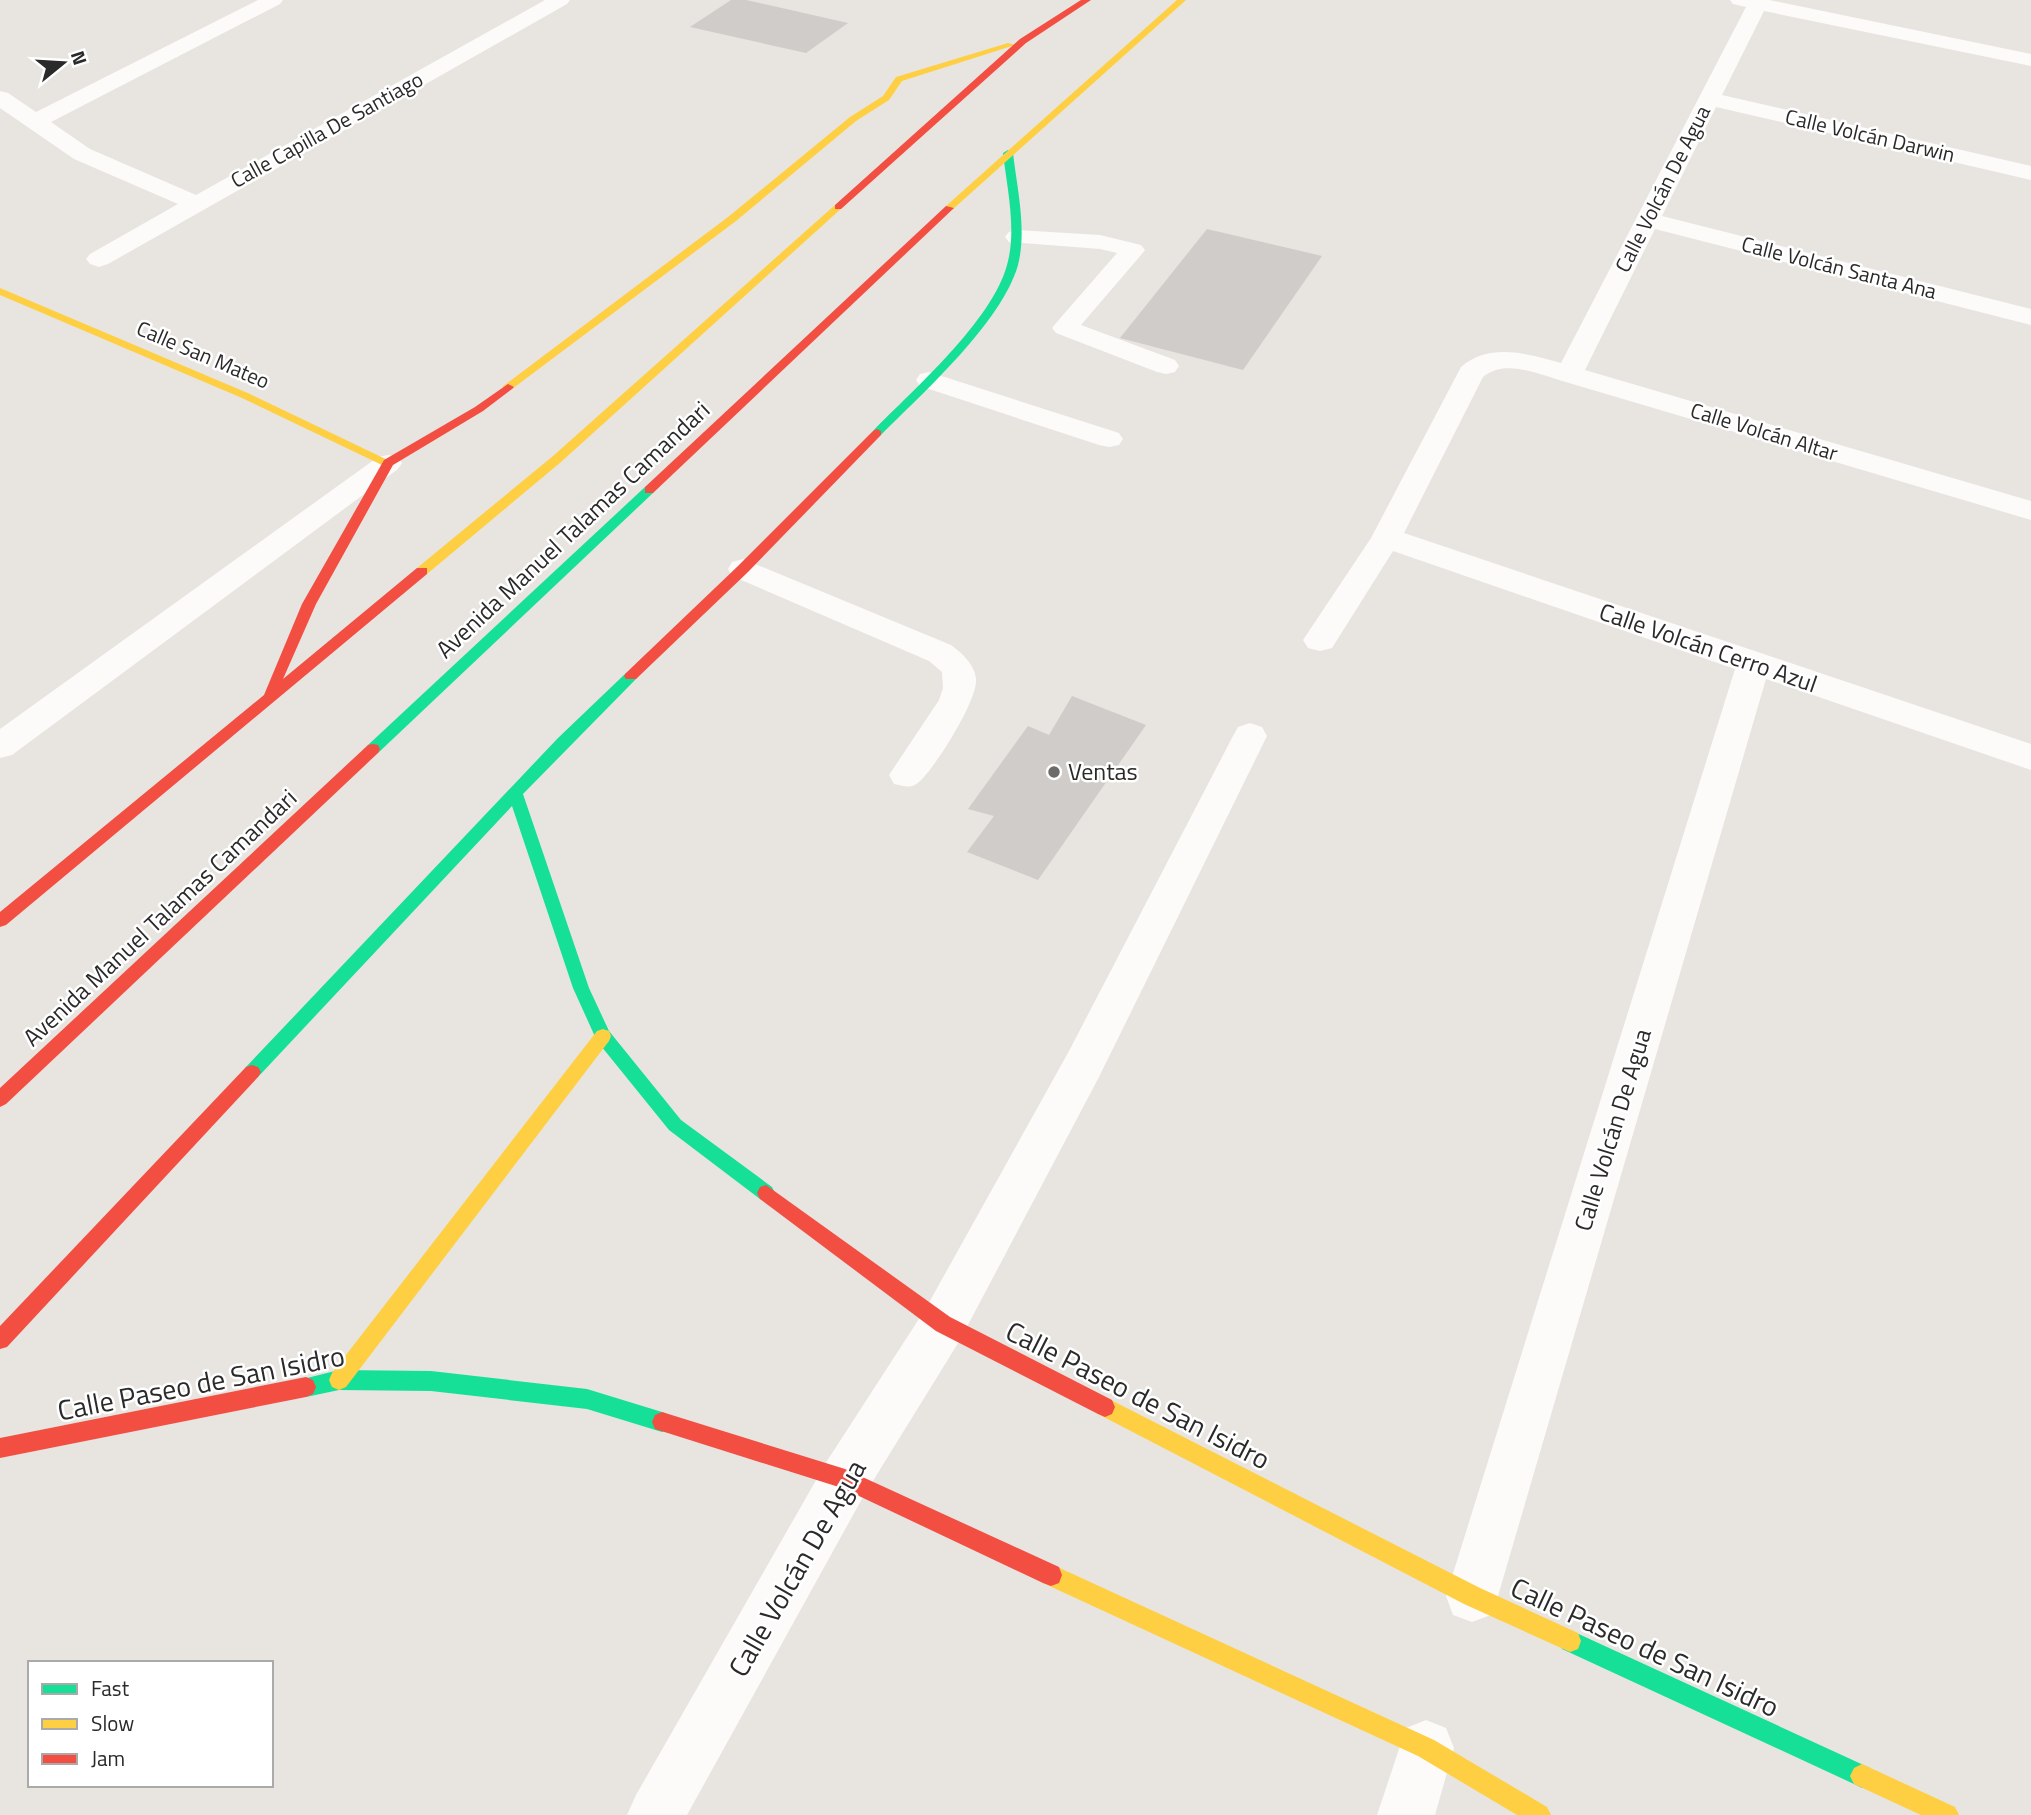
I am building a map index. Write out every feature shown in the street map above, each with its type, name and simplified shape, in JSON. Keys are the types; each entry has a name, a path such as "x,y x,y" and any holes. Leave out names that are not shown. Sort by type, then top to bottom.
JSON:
{"main road":[{"path":"0,921 557,459 1023,41 1087,0"},
{"path":"1149,0 1179,3"},
{"name":"Avenida Manuel Talamas Camandari","path":"0,1099 1008,153 1179,3"},
{"path":"267,699 309,604 388,463 479,409 556,352 732,219 853,119 886,98 899,79 1023,41"},
{"path":"0,1340 516,795 563,742 743,569 929,380 996,302 1013,268 1017,237 1008,153"},
{"name":"Calle San Mateo","path":"0,290 246,396 388,463"},
{"name":"Calle Paseo de San Isidro","path":"516,795 581,988 603,1036 676,1125 943,1324 1472,1597 1947,1815"},
{"path":"339,1380 603,1036"},
{"name":"Calle Paseo de San Isidro","path":"0,1448 339,1380 431,1381 587,1399 845,1479 1426,1748 1539,1815"}],"street":[{"path":"36,121 274,0"},
{"name":"Calle Capilla De Santiago","path":"99,259 555,1"},
{"path":"1749,2 2031,60"},
{"name":"Calle Volcán De Agua","path":"1569,374 1709,99 1749,2"},
{"path":"0,98 82,153 135,179 196,203"},
{"name":"Calle Volcán Darwin","path":"1709,99 2031,173"},
{"name":"Calle Volcán Santa Ana","path":"1647,220 2031,317"},
{"name":"Calle Volcán Altar","path":"1386,538 1471,373 1479,364 1496,359 1569,374 2031,511"},
{"path":"1320,640 1386,538"},
{"name":"Calle Volcán Cerro Azul","path":"1386,538 2031,757"},
{"name":"Calle Volcán De Agua","path":"1472,1597 1755,663"},
{"name":"Calle Volcán De Agua","path":"656,1815 845,1479 943,1324 1084,1064 1250,736"},
{"path":"1406,1815 1426,1748"}],"lane":[{"path":"1017,237 1100,242 1133,250 1065,328 1166,366"},
{"path":"929,380 1109,439"},
{"path":"0,746 388,463"},
{"path":"743,569 940,653 955,664 961,681 954,703 906,775"}],"building":[{"path":"731,0 746,0 848,23 806,53 690,27"},
{"path":"1207,229 1322,256 1243,370 1120,338"},
{"name":"Ventas","path":"1072,696 1146,725 1038,880 967,852 994,816 968,809 1028,726 1049,735"}],"traffic: fast":[{"path":"877,433 975,328 1006,282 1013,264 1016,237 1008,153"},
{"path":"373,749 649,490"},
{"path":"252,1072 563,742 631,676"},
{"path":"516,795 581,988 603,1036 675,1125 766,1193"},
{"path":"306,1387 339,1380 431,1381 587,1399 662,1422"},
{"path":"1570,1641 1862,1776"}],"traffic: slow":[{"path":"949,208 1182,0"},
{"path":"508,387 732,219 853,119 886,98 899,79 1011,45"},
{"path":"422,571 557,459 838,207"},
{"path":"0,291 246,396 388,463"},
{"path":"339,1380 603,1036"},
{"path":"1105,1407 1472,1596 1570,1641"},
{"path":"1051,1575 1426,1748 1539,1815"},
{"path":"1862,1776 1947,1815"}],"traffic: jam":[{"path":"838,207 1023,41 1087,0"},
{"path":"649,490 949,208"},
{"path":"270,693 309,604 388,463 479,409 508,387"},
{"path":"631,676 743,569 877,433"},
{"path":"0,921 422,571"},
{"path":"0,1099 373,749"},
{"path":"0,1340 252,1072"},
{"path":"766,1193 943,1324 1105,1407"},
{"path":"0,1448 306,1387"},
{"path":"662,1422 845,1479 1051,1575"}],"place":[{"name":"Ventas","path":"1054,772"}]}
